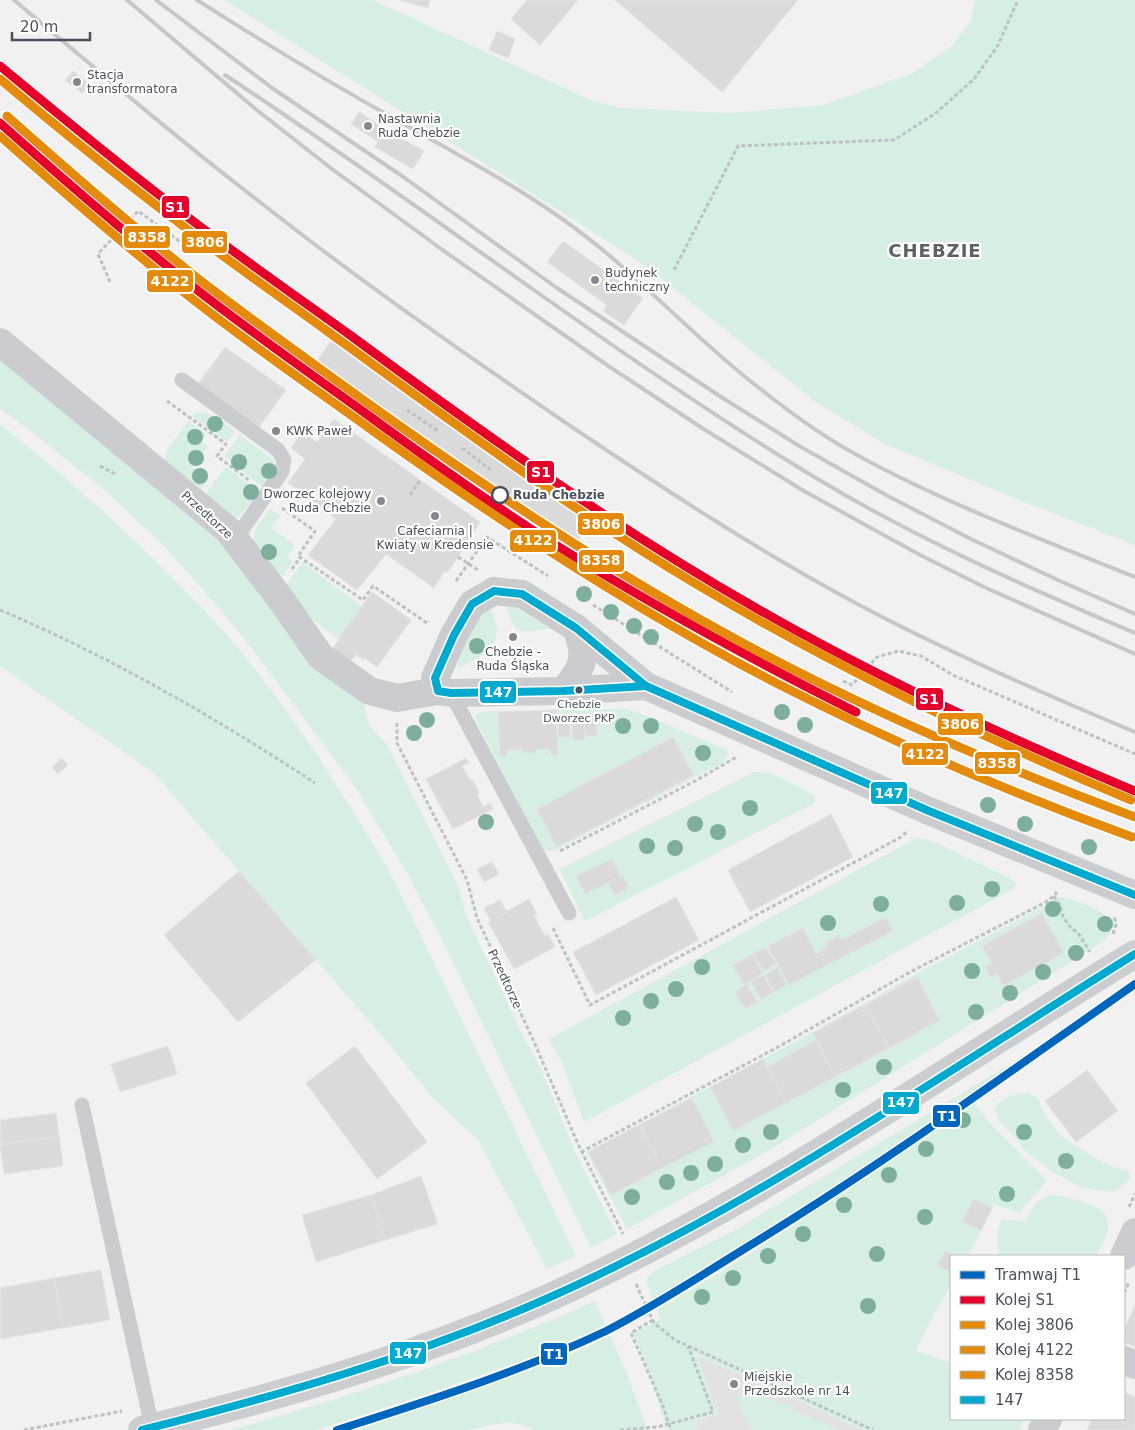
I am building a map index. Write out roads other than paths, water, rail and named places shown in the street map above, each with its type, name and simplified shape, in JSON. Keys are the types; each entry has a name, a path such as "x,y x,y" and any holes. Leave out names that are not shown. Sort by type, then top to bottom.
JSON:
{"main road":[{"path":"147,1421 210,1414 301,1389 401,1356 497,1320 559,1293 622,1245 778,1177 858,1129 1135,954"}],"street":[{"name":"Przedtorze","path":"0,342 228,530 282,601 321,657 370,691 397,698 445,692 562,691 646,686"},
{"path":"445,692 435,678 454,635 472,604 494,591 522,594 576,628 646,686 928,811 1135,895"},
{"path":"562,691 575,678 581,666 583,655 582,643 576,628"},
{"path":"1124,1255 1135,1232"}],"lane":[{"path":"182,380 278,450 284,460 282,471 235,540"},
{"path":"445,692 569,913"},
{"path":"82,1105 147,1421"}],"railway":[{"path":"14,0 201,156 302,235 417,319 644,475 753,544 865,608 999,673 1135,732"},
{"path":"127,0 258,111 332,169 444,251 607,365 702,428 804,491 920,555 984,587 1135,654"},
{"path":"156,0 272,88 402,176 557,288 718,395 801,447 886,495 971,539 1135,614"},
{"path":"197,0 316,73 544,206 591,240 616,261 737,371 831,440 923,489 1135,577"},
{"path":"225,75 373,176 666,382 816,478 893,521 972,561 1135,633"}],"tram line":[{"name":"T1","path":"337,1430 507,1373 606,1331 642,1311 848,1183 1135,984"}],"rail line":[{"name":"S1","path":"0,66 111,157 222,243 499,443 651,545 756,608 848,659 942,706 1135,791"},
{"name":"3806","path":"0,79 108,168 231,262 511,464 653,558 753,617 912,701 1021,752 1131,800"},
{"name":"8358","path":"7,116 78,179 223,298 421,441 589,553 719,630 871,708 1028,776 1135,817"},
{"name":"S1","path":"0,123 97,208 196,289 280,352 485,498 559,547 669,612 856,712"},
{"name":"4122","path":"0,136 70,198 166,278 234,331 469,498 621,596 726,657 866,727 1042,803 1132,837"}],"place":[{"name":"Stacja transformatora","path":"77,82"},
{"name":"Nastawnia Ruda Chebzie","path":"368,126"},
{"name":"Budynek techniczny","path":"595,280"},
{"name":"KWK Paweł","path":"276,431"},
{"name":"Ruda Chebzie","path":"500,495"},
{"name":"Dworzec kolejowy Ruda Chebzie","path":"381,501"},
{"name":"Cafeciarnia | Kwiaty w Kredensie","path":"435,516"},
{"name":"Chebzie - Ruda Śląska","path":"513,637"},
{"name":"Chebzie Dworzec PKP","path":"579,690"},
{"name":"Miejskie Przedszkole nr 14","path":"734,1384"}],"district":[{"name":"CHEBZIE","path":"935,251"}]}
